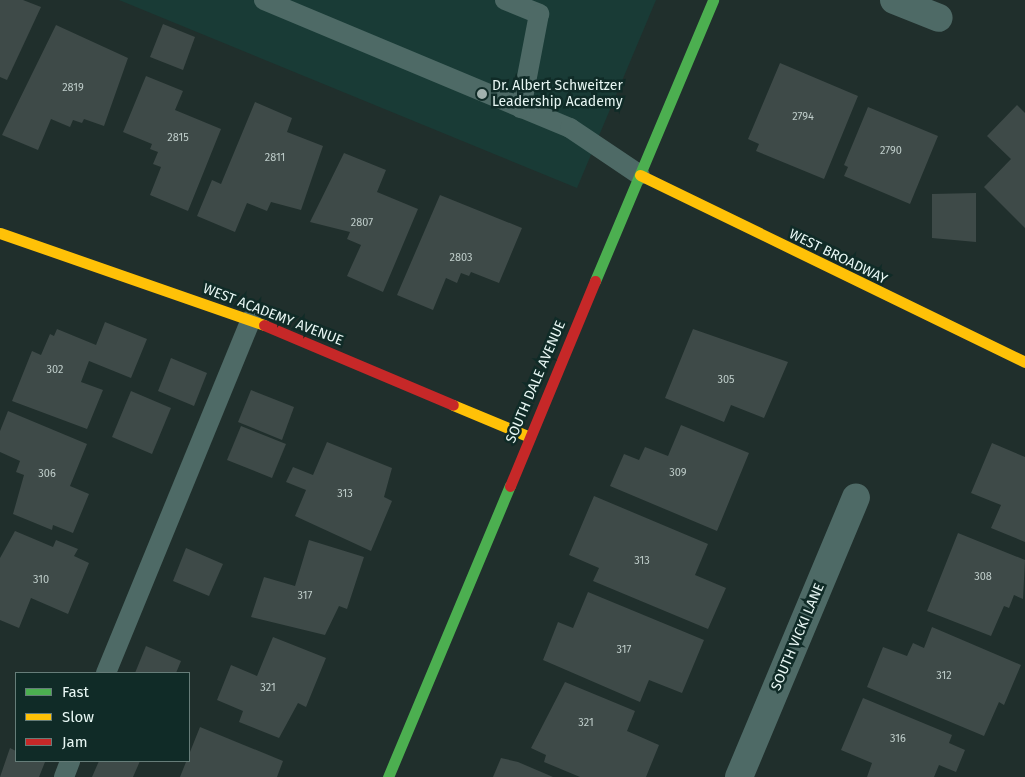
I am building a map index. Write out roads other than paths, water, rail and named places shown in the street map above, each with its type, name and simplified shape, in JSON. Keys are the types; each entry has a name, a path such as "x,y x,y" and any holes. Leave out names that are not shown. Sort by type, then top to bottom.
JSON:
{"street":[{"name":"SOUTH DALE AVENUE","path":"388,777 713,0"},
{"path":"894,0 940,18"},
{"name":"WEST BROADWAY","path":"640,175 1025,362"},
{"name":"WEST ACADEMY AVENUE","path":"0,233 251,320 530,437"},
{"name":"SOUTH VICKI LANE","path":"739,777 856,496"}],"lane":[{"path":"264,0 570,128 640,175"},
{"path":"506,0 539,14 520,108"},
{"path":"106,672 251,320"},
{"path":"64,777 70,762"}],"place":[{"name":"Dr. Albert Schweitzer Leadership Academy","path":"482,94"}]}
